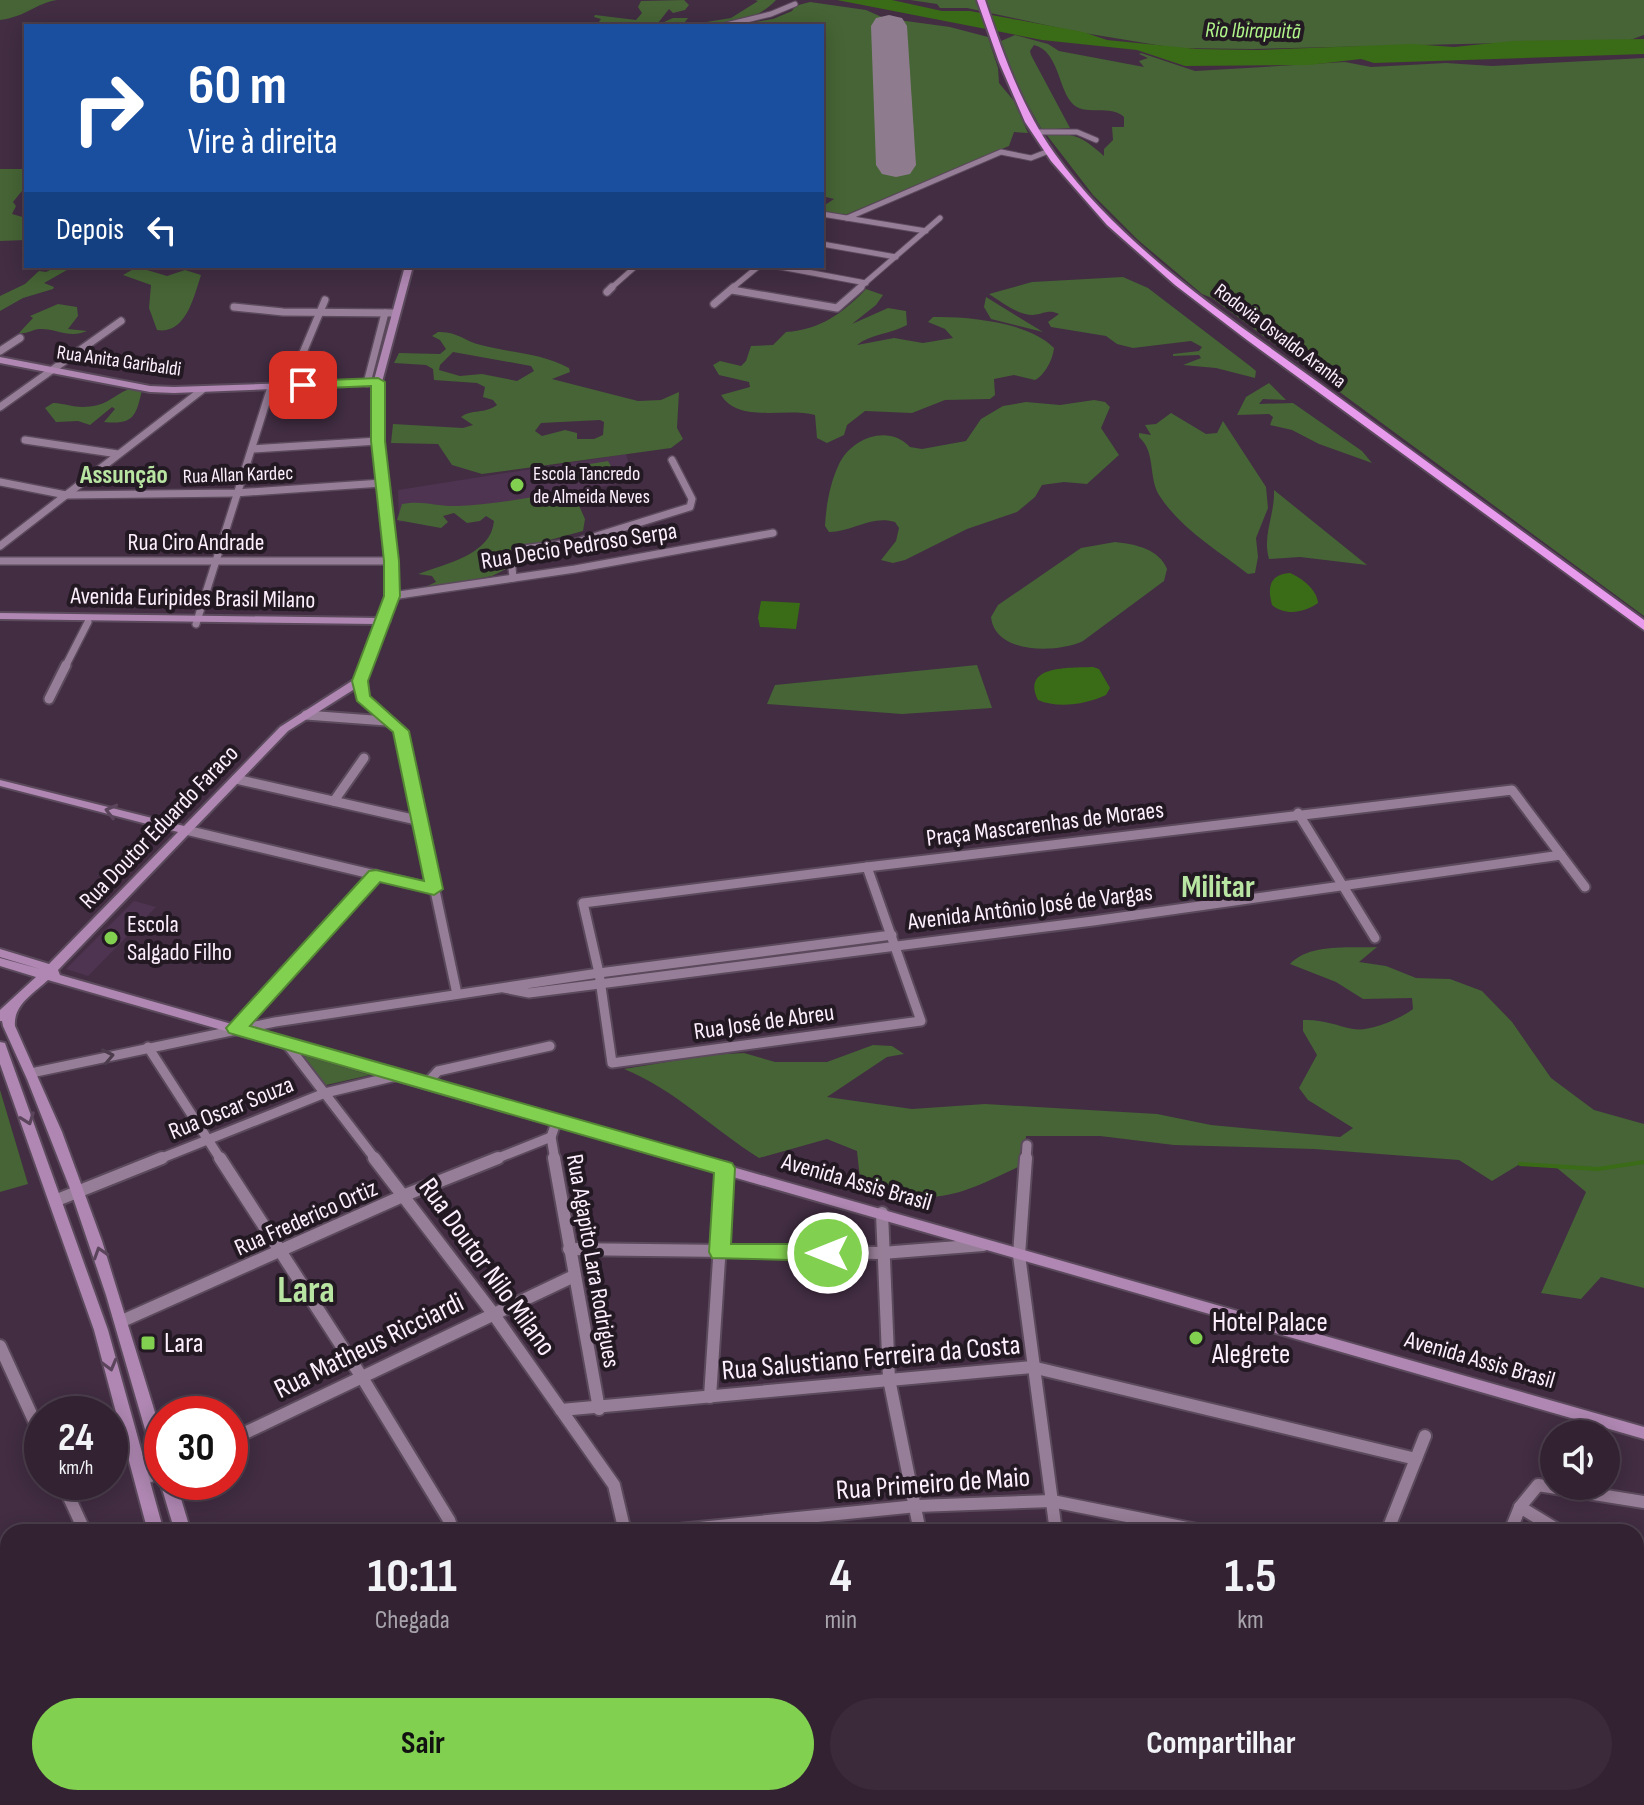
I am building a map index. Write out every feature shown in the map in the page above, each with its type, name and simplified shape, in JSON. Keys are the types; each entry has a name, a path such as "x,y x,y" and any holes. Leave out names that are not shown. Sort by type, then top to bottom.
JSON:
{"highway":[{"name":"Rodovia Osvaldo Aranha","path":"981,0 1010,85 1049,151 1091,201 1189,290 1644,626"}],"main road":[{"path":"360,681 392,596 392,561 373,382 408,268"},
{"name":"Rua Anita Garibaldi","path":"0,360 150,389 202,390 373,382"},
{"name":"Avenida Euripides Brasil Milano","path":"0,619 384,624"},
{"name":"Avenida Euripides Brasil Milano","path":"36,619 88,622 148,620"},
{"name":"Rua Doutor Eduardo Faraco","path":"0,1017 51,974 284,729 360,681"},
{"path":"0,783 186,830"},
{"name":"Avenida Assis Brasil","path":"0,953 51,974"},
{"name":"Avenida Assis Brasil","path":"0,962 51,974 1644,1433"},
{"path":"15,1003 8,1016 9,1026 80,1191 144,1399"},
{"path":"0,1046 6,1076 57,1200 101,1330 154,1524"},
{"path":"6,1076 31,1073"},
{"path":"173,1500 181,1524"}],"street":[{"path":"730,24 771,14 795,4"},
{"path":"1036,132 1077,132 1096,140"},
{"path":"847,218 1001,152 1031,158 1049,151"},
{"path":"824,214 926,231"},
{"path":"732,290 837,308 940,218"},
{"path":"824,244 896,257"},
{"path":"607,292 634,268"},
{"path":"714,304 757,268"},
{"path":"786,268 866,283"},
{"path":"303,385 307,370 302,355 325,300"},
{"path":"234,307 319,313 396,313"},
{"path":"373,382 385,313"},
{"path":"0,407 121,321"},
{"path":"0,351 20,338"},
{"path":"197,621 271,387"},
{"path":"0,546 202,390"},
{"path":"25,440 118,454"},
{"path":"252,449 378,441"},
{"path":"513,578 511,556 523,549 577,542 690,507 692,499 672,460"},
{"name":"Rua Allan Kardec","path":"0,482 66,495 235,493 382,483"},
{"path":"0,531 15,534"},
{"name":"Rua Decio Pedroso Serpa","path":"392,596 773,533"},
{"name":"Rua Ciro Andrade","path":"0,561 392,561"},
{"path":"49,699 88,622"},
{"path":"360,681 362,697 401,731 457,994"},
{"path":"306,715 389,721"},
{"path":"334,801 364,758"},
{"path":"236,779 421,821"},
{"name":"Praça Mascarenhas de Moraes","path":"599,978 583,903 867,866 1512,790 1561,855"},
{"path":"1298,813 1375,938"},
{"path":"186,830 434,889"},
{"path":"1561,855 1585,887"},
{"name":"Avenida Antônio José de Vargas","path":"31,1073 236,1028 457,994 504,988 529,993 554,985 599,978 1341,886 1561,855"},
{"path":"867,866 894,940"},
{"path":"236,1028 376,875"},
{"name":"Rua José de Abreu","path":"599,978 612,1063 921,1021 894,940"},
{"name":"Rua Doutor Nilo Milano","path":"286,1043 492,1312 614,1485 623,1524"},
{"path":"427,1083 438,1071 550,1046"},
{"path":"148,1047 363,1379 450,1524"},
{"name":"Rua Oscar Souza","path":"57,1200 325,1093 400,1075"},
{"name":"Rua Agapito Lara Rodrigues","path":"557,1120 551,1137 599,1409"},
{"name":"Rua Frederico Ortiz","path":"122,1321 405,1195 551,1137"},
{"path":"1027,1145 1019,1255 1055,1524"},
{"path":"710,1397 725,1168"},
{"path":"882,1213 889,1379 919,1524"},
{"path":"569,1249 882,1253 983,1245"},
{"name":"Rua Matheus Ricciardi","path":"248,1432 363,1379 492,1312 574,1276"},
{"path":"0,1346 24,1399"},
{"name":"Rua Salustiano Ferreira da Costa","path":"561,1410 599,1409 1032,1367 1416,1459"},
{"path":"1390,1524 1425,1436"},
{"path":"1513,1524 1520,1507 1538,1485 1644,1502"},
{"path":"70,1500 81,1524"},
{"name":"Rua Primeiro de Maio","path":"738,1524 917,1506 1052,1501 1167,1524"},
{"path":"1520,1507 1548,1524"}],"shaded area":[{"path":"0,0 57,0 0,20"},
{"path":"684,0 689,5 685,10 673,13 669,9 658,23 585,24 598,23 601,19 595,15 636,20 642,13 638,7 641,1"},
{"path":"755,0 776,0 764,10 736,22 694,24 731,18 758,1"},
{"name":"Rio Ibirapuitã","path":"837,0 892,0 942,11 970,11 1083,32 1107,40 1197,49 1258,50 1412,44 1454,47 1513,41 1644,39 1644,54 1185,66 1137,50 1042,40"},
{"path":"910,0 1644,0 1644,35 1630,40 1175,48 1078,32 967,8 940,8 937,4"},
{"path":"810,2 866,10 884,18 950,27 988,37 998,68 999,83 1014,101 1028,133 1014,132 1009,146 845,215 824,211 824,206 834,199 824,196 824,24 743,24 773,19 792,11 795,6"},
{"path":"673,18 688,18 684,23 660,24"},
{"path":"1015,35 1048,44 1059,51 1144,67 1139,61 1148,58 1141,53 1195,71 1345,62 1371,67 1446,63 1492,66 1644,58 1644,616 1212,298 1202,294 1138,240 1093,195 1046,134 1078,138 1104,156 1104,149 1113,140 1112,127 1124,127 1124,117 1111,111 1076,107 1067,95 1053,61 1034,45 1031,55 1070,128 1042,130 1019,89 1001,41"},
{"path":"0,169 24,169 24,188 13,202 16,206 12,214 24,217 24,240 0,241"},
{"path":"54,268 70,268 44,283 53,289 23,298 0,311 0,296 25,284 39,271"},
{"path":"140,268 167,276 185,270 201,275 192,303 182,320 167,330 157,330 149,308 151,285 123,275"},
{"path":"1123,277 1148,288 1250,366 1256,371 1255,378 1216,368 1183,365 1201,358 1199,355 1173,356 1199,351 1202,347 1191,341 1133,348 1117,344 1106,336 1051,327 1048,322 1059,314 1021,313 989,294 1032,282"},
{"path":"866,289 883,295 876,305 852,324 888,308 906,311 907,325 868,338 857,345 894,338 923,343 953,338 945,329 928,322 933,317 963,318 997,322 1029,332 1054,348 1052,357 1045,371 1035,380 1014,375 994,379 995,395 990,399 945,400 912,413 865,411 847,425 844,435 827,443 817,438 815,415 751,412 729,404 721,395 750,387 749,382 719,375 713,365 720,361 741,366 751,346 773,345 786,332 820,324 840,313"},
{"path":"986,297 1043,332 991,319 984,307"},
{"path":"58,304 77,307 78,316 68,329 87,331 68,334 39,329 19,333 33,318 30,316"},
{"path":"438,332 450,333 481,345 548,359 569,368 570,372 552,379 638,401 661,400 679,392 677,428 683,439 671,448 482,474 452,465 438,444 391,443 393,424 463,428 473,425 461,417 497,405 483,397 485,387 477,383 434,380 433,369 426,365 394,363 399,353 440,354 446,349 440,340 432,336","holes":["453,352 531,366 534,371 517,381 482,374 460,376 439,370","604,422 603,435 594,439 577,439 577,433 565,430 542,436 535,431 541,423"]},
{"path":"1269,383 1286,400 1263,399 1259,404 1293,403 1362,451 1372,463 1319,444 1292,430 1270,425 1273,417 1269,414 1237,415 1246,397"},
{"path":"133,388 142,390 138,406 132,417 122,422 104,422 115,409 112,407 90,425 78,421 56,422 45,408 53,403 79,407 98,405"},
{"path":"1094,400 1105,402 1110,407 1101,428 1119,455 1087,484 1064,482 1042,485 1035,497 1017,512 967,529 893,563 881,560 896,541 899,528 895,522 870,522 829,532 825,526 829,495 839,464 862,441 882,435 892,436 910,447 922,449 966,441 981,419 1003,406 1026,402 1060,405"},
{"path":"1171,413 1206,434 1217,433 1223,421 1266,487 1268,508 1256,538 1258,557 1255,573 1248,574 1200,538 1177,518 1159,495 1148,450 1139,433 1151,435 1145,425 1156,424"},
{"name":"Escola Tancredo de Almeida Neves","path":"626,454 634,481 399,522 398,490"},
{"path":"608,461 616,475 567,483 559,469"},
{"path":"572,490 585,519 583,531 505,552 506,569 492,576 431,588 425,587 436,582 432,576 418,574 476,550 491,533 494,521 486,516 480,521 467,523 454,513 443,516 448,522 441,528 397,520 402,504 472,505"},
{"path":"1274,490 1367,565 1300,557 1269,559 1267,542"},
{"path":"1115,542 1152,552 1167,569 1164,581 1083,641 1072,645 1029,648 1004,638 995,629 991,617 998,605 1081,548"},
{"path":"1290,573 1308,585 1318,603 1295,612 1283,611 1272,605 1270,593 1274,579"},
{"path":"761,601 800,603 796,629 760,627"},
{"path":"977,665 992,708 902,714 767,704 775,685"},
{"path":"1093,667 1099,669 1110,688 1106,695 1072,704 1038,700 1034,689 1036,680 1042,674"},
{"name":"Escola Salgado Filho","path":"134,901 156,907 88,976 66,969"},
{"path":"1377,947 1359,962 1386,966 1416,978 1450,979 1482,991 1512,1022 1551,1078 1594,1110 1644,1124 1644,1288 1601,1277 1581,1299 1541,1293 1586,1192 1557,1168 1520,1164 1492,1181 1459,1160 1314,1149 1174,1145 1100,1136 1026,1136 1024,1164 981,1184 944,1196 906,1195 860,1179 857,1151 827,1139 759,1158 660,1087 624,1069 709,1055 744,1053 775,1062 827,1062 873,1045 892,1046 904,1054 887,1057 827,1097 912,1109 985,1104 1157,1114 1211,1125 1340,1137 1353,1128 1308,1100 1299,1088 1317,1055 1303,1031 1303,1020 1368,1029 1393,1021 1413,1009 1412,998 1363,999 1336,982 1290,964 1298,957 1319,950"},
{"path":"298,1054 370,1075 322,1086"},
{"path":"0,1090 28,1184 0,1192"}],"waterway":[{"path":"1520,1164 1598,1169 1644,1162"}],"runway":[{"path":"889,26 896,165"}],"place":[{"name":"Escola Tancredo de Almeida Neves","path":"517,485"},
{"name":"Escola Salgado Filho","path":"111,938"},
{"name":"Hotel Palace Alegrete","path":"1196,1338"},
{"name":"Lara","path":"148,1343"}],"district":[{"name":"Assunção","path":"124,475"},
{"name":"Militar","path":"1218,887"},
{"name":"Lara","path":"306,1290"}],"route":[{"path":"303,385 378,382 378,441 392,561 392,596 360,681 362,697 369,706 401,731 434,889 376,875 236,1028 725,1168 720,1252 828,1253"}]}
